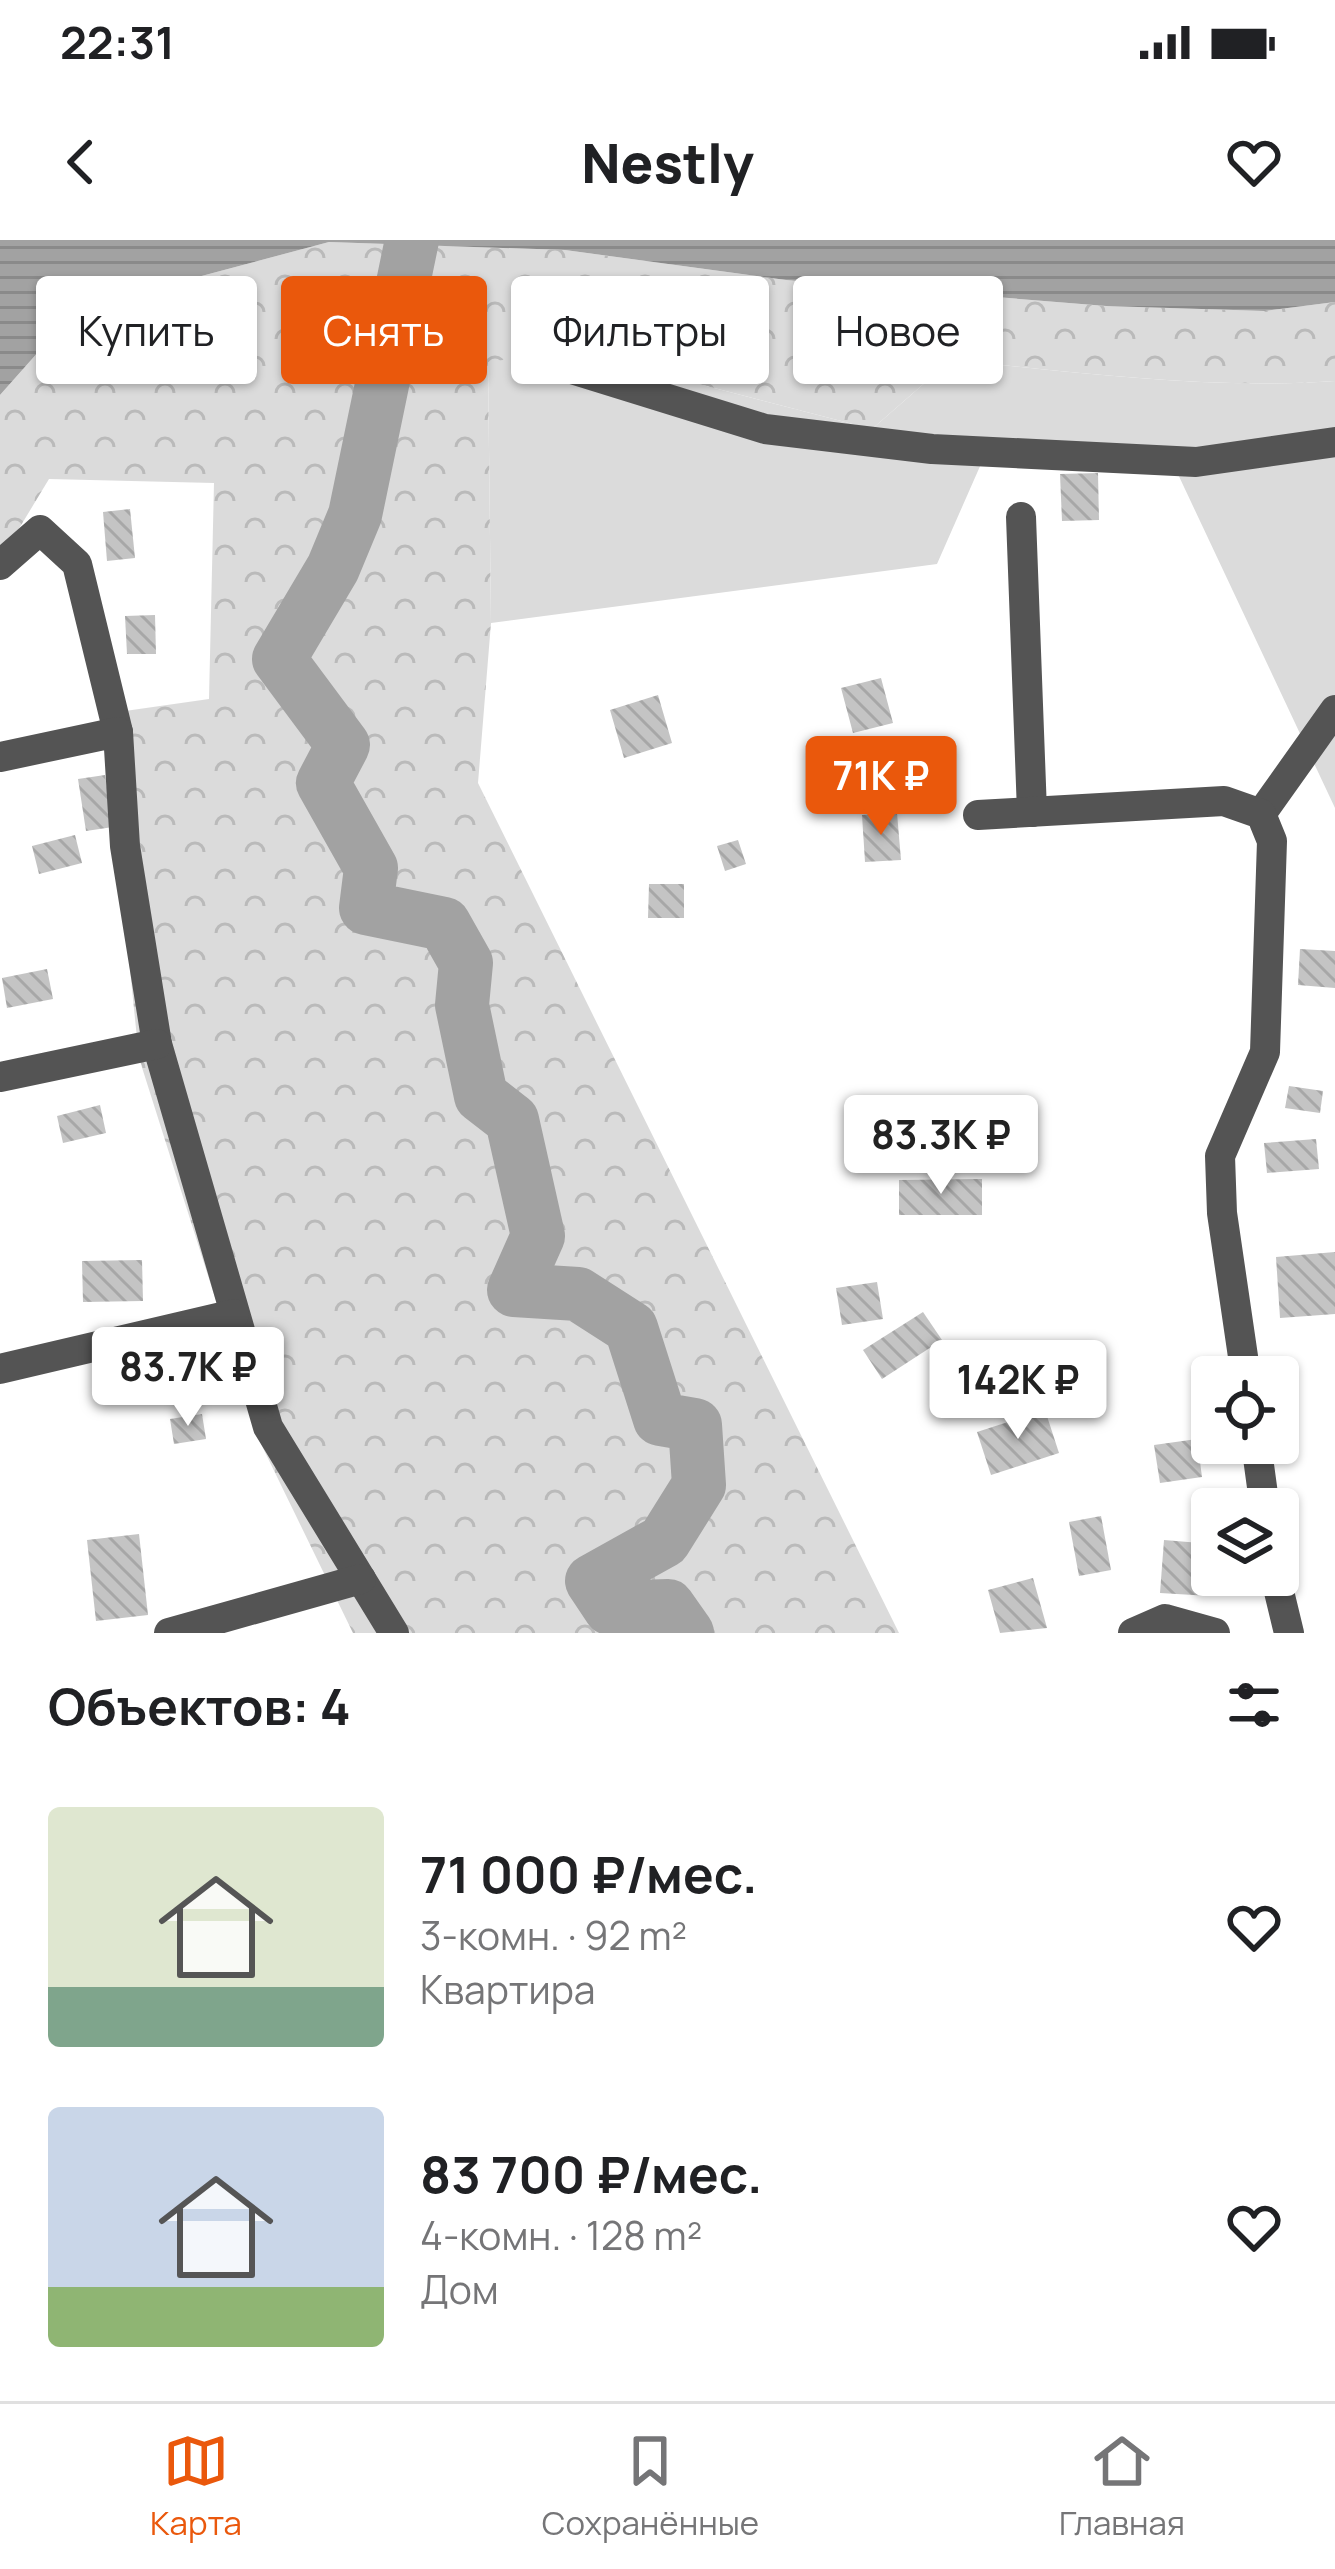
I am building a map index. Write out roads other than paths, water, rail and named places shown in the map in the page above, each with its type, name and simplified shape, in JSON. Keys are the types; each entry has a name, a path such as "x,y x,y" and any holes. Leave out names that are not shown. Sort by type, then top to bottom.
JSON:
{"street":[{"path":"620,384 765,429 932,448 1196,462 1335,442"},
{"path":"1021,517 1033,812"},
{"path":"0,565 40,530 77,564 118,732 125,846 157,1044 268,1427 394,1633"},
{"path":"1261,814 1335,710"},
{"path":"0,757 118,732"},
{"path":"978,815 1224,801 1261,814 1272,841 1265,1052 1220,1156 1222,1213 1243,1356"},
{"path":"0,1077 157,1044"},
{"path":"0,1369 235,1314"},
{"path":"169,1633 361,1579"},
{"path":"1280,1596 1289,1633"},
{"path":"1133,1633 1165,1619 1215,1633"}],"waterway":[{"path":"412,240 355,515 333,568 279,659 343,745 323,783 371,868 366,908 444,924 466,963 462,1005 481,1096 512,1120 538,1236 514,1290 578,1294 631,1328 660,1419 695,1425 699,1485 664,1541 592,1581 610,1608 668,1606 687,1633"}]}
